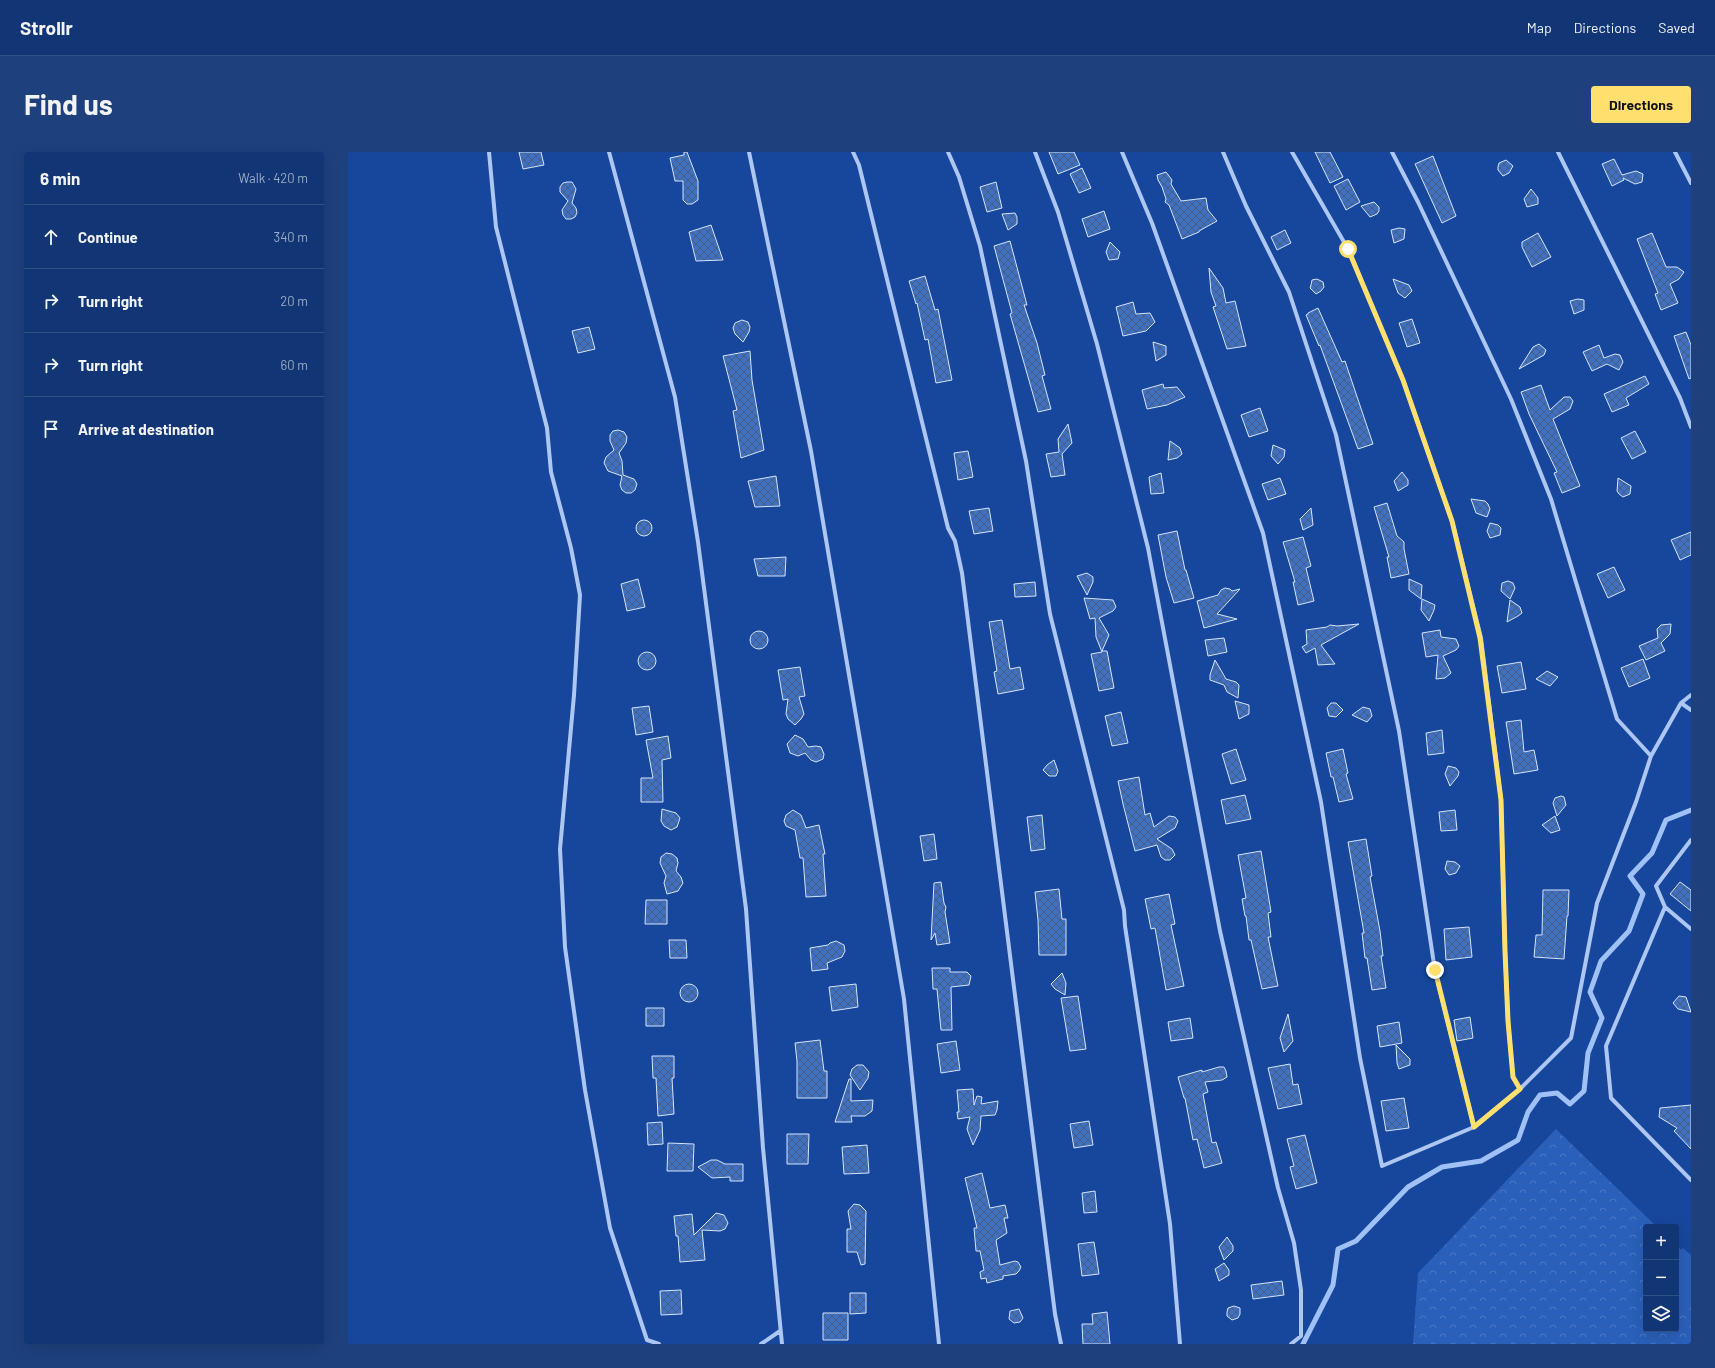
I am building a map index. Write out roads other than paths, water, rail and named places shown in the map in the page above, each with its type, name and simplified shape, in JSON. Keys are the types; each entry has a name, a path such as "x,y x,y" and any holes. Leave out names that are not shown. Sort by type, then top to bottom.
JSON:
{"street":[{"path":"489,152 496,227 547,428 551,472 571,548 580,595 579,634 560,848 565,948 584,1082 610,1228 647,1340 659,1344"},
{"path":"609,152 675,397 698,542 746,909 763,1148 782,1344"},
{"path":"749,152 811,451 904,999 939,1344"},
{"path":"853,152 859,166 948,528 956,541 962,573 1055,1314 1061,1344"},
{"path":"948,152 959,177 986,269 1026,461 1050,614 1124,910 1125,926 1170,1224 1180,1344"},
{"path":"1035,152 1058,212 1097,344 1148,548 1220,931 1278,1188 1294,1243 1301,1290 1301,1336 1291,1344"},
{"path":"1122,152 1152,223 1263,533 1322,802 1360,1058 1382,1166 1474,1127 1520,1089 1571,1038 1597,903 1636,802 1651,756 1681,703 1691,695"},
{"path":"1223,152 1246,206 1289,292 1336,435 1399,730 1435,970 1474,1127"},
{"path":"1292,152 1348,249 1403,380 1452,521 1480,638 1501,800 1508,1021 1513,1077 1520,1089"},
{"path":"1392,152 1418,202 1511,399 1551,499 1617,719 1651,756"},
{"path":"1558,152 1680,398 1691,427"},
{"path":"1675,152 1691,183"},
{"path":"1681,703 1691,710"},
{"path":"1691,840 1656,886 1665,907 1691,929"},
{"path":"1665,907 1606,1046 1611,1098 1691,1180"},
{"path":"761,1344 780,1331"}],"waterway":[{"path":"1303,1344 1333,1285 1338,1249 1356,1241 1408,1187 1442,1167 1481,1161 1518,1140 1528,1112 1540,1095 1557,1093 1570,1104 1584,1091 1588,1053 1602,1018 1590,992 1601,961 1629,931 1643,894 1630,876 1652,853 1666,820 1691,810"}]}
